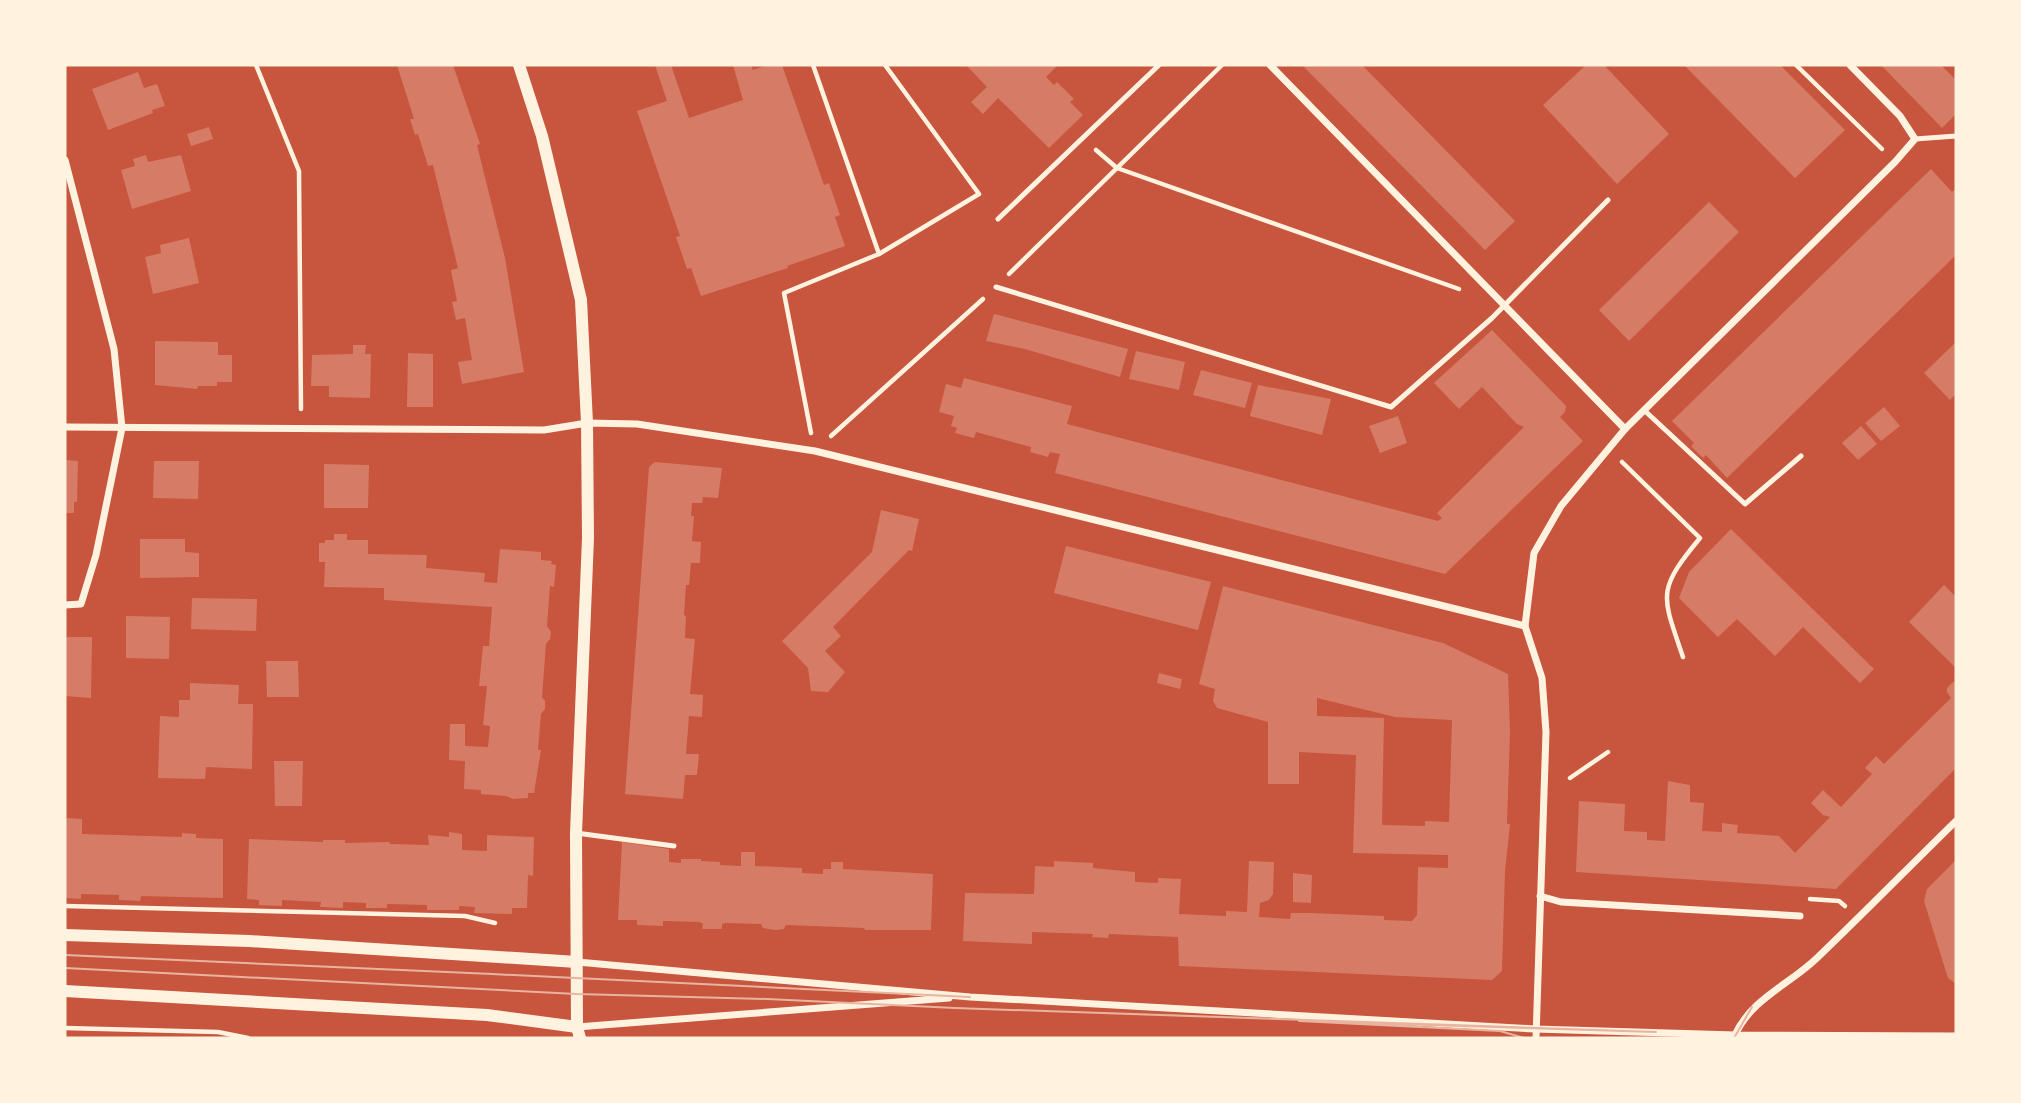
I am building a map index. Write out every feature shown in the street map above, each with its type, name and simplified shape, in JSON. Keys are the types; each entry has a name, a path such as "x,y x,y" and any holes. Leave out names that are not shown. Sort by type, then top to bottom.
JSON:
{"street":[{"path":"519,65 542,136 582,300 588,538 576,833 578,1033"},
{"path":"1270,65 1625,429"},
{"path":"1536,1038 1546,732 1542,678 1525,626 1534,553 1561,506 1625,429 1895,162 1915,139 1900,116 1850,65"},
{"path":"65,160 114,349 122,428 96,555 80,604 65,605"},
{"path":"65,427 544,430 587,423 637,424 815,451 1525,626"},
{"path":"1735,1035 1752,1007 1816,959 1956,821"},
{"path":"1540,896 1562,902 1800,916"},
{"path":"65,935 249,941 577,962 970,997 1535,1029 1851,1037 1956,1036"},
{"path":"65,991 487,1015 578,1033 970,997"}],"lane":[{"path":"998,219 1159,65"},
{"path":"1915,139 1956,136"},
{"path":"996,287 1391,407 1505,305 1608,200"},
{"path":"1644,410 1745,504 1801,456"},
{"path":"576,833 674,846"}],"path":[{"path":"256,65 299,171 301,429"},
{"path":"813,65 879,254"},
{"path":"815,451 783,293 879,254 979,194 885,65"},
{"path":"815,451 996,287 1222,65"},
{"path":"1796,65 1895,162"},
{"path":"1083,138 1117,168 1466,292"},
{"path":"1608,449 1700,538 1671,576 1666,596 1667,610 1683,657"},
{"path":"1570,778 1608,752"},
{"path":"65,906 465,916 495,923"},
{"path":"65,1028 218,1032 248,1038"}],"building":[{"path":"397,65 453,65 480,144 477,145 505,258 524,372 462,384 458,362 472,360 465,318 456,320 452,302 457,301 451,270 458,268 433,165 428,166 418,134 415,135 410,119 414,119"},
{"path":"655,65 671,65 689,118 743,100 733,65 751,65 753,70 768,65 782,65 824,185 829,183 840,215 835,217 845,246 701,296 691,268 687,269 676,237 680,236 637,111 667,101"},
{"path":"966,65 1058,65 1046,77 1054,85 1057,82 1074,99 1070,102 1083,115 1049,148 998,98 983,114 971,102 987,87"},
{"path":"1302,65 1362,65 1515,221 1485,250"},
{"path":"1586,65 1604,65 1669,134 1617,184 1543,105"},
{"path":"1684,65 1780,65 1845,130 1795,178"},
{"path":"1881,65 1941,65 1956,80 1956,114 1942,128"},
{"path":"138,72 144,88 157,84 165,106 108,130 92,89"},
{"path":"209,127 213,139 191,146 187,134"},
{"path":"146,155 148,162 181,155 191,191 132,209 121,170 135,166 133,159"},
{"path":"1931,169 1952,192 1956,192 1956,255 1727,478 1706,455 1703,458 1691,446 1694,443 1672,421"},
{"path":"1709,202 1739,232 1629,341 1599,310"},
{"path":"189,238 199,283 153,294 145,257 161,253 160,245"},
{"path":"994,314 1128,349 1120,377 1025,349 986,341"},
{"path":"1492,330 1566,406 1560,417 1583,441 1445,574 1055,473 1060,454 1050,452 1048,457 1030,452 1031,447 976,432 974,438 955,433 957,428 951,426 954,416 939,412 946,384 961,388 964,378 1072,406 1067,424 1438,521 1442,518 1437,513 1524,427 1517,424 1482,387 1459,409 1434,383"},
{"path":"155,341 218,342 218,355 232,355 232,382 217,382 217,386 198,386 197,389 155,385"},
{"path":"1956,342 1956,394 1950,400 1924,373"},
{"path":"353,345 366,345 365,354 371,354 370,398 329,397 329,386 311,386 312,355 353,354"},
{"path":"1136,351 1185,362 1179,390 1129,379"},
{"path":"408,353 433,354 433,407 407,407"},
{"path":"1201,370 1252,383 1245,408 1193,395"},
{"path":"1258,385 1331,399 1322,435 1250,416"},
{"path":"1884,407 1900,426 1881,441 1865,423"},
{"path":"1398,416 1407,443 1380,453 1369,426"},
{"path":"1861,426 1877,444 1858,460 1842,443"},
{"path":"65,460 78,461 77,502 74,502 74,513 65,513"},
{"path":"154,461 199,461 198,499 153,498"},
{"path":"655,462 722,468 718,498 703,497 702,503 692,503 692,541 701,542 700,563 691,563 689,585 686,585 685,638 695,639 690,694 703,695 702,717 689,716 686,754 699,754 697,775 685,775 683,799 625,794 649,467"},
{"path":"324,464 369,465 368,508 324,508"},
{"path":"881,510 919,519 912,551 909,550 833,627 841,636 825,651 845,672 828,692 811,691 808,668 782,641 872,552"},
{"path":"1731,529 1874,669 1860,683 1803,627 1775,656 1737,619 1718,637 1679,598 1689,572"},
{"path":"334,534 347,534 347,540 368,540 368,554 427,555 426,568 485,573 484,582 497,583 500,549 541,552 541,560 552,561 551,564 556,565 554,587 550,586 547,626 551,632 546,644 542,697 545,709 541,714 538,750 541,750 534,793 528,793 528,798 513,799 481,794 481,790 464,789 465,761 449,760 450,724 465,724 465,746 488,747 490,726 483,725 487,686 479,686 483,646 489,646 492,607 384,600 384,588 324,587 325,562 319,562 319,543 334,540"},
{"path":"140,539 185,539 185,552 199,553 199,577 140,578"},
{"path":"1066,546 1211,582 1198,630 1054,593"},
{"path":"1944,585 1956,597 1956,668 1909,622"},
{"path":"1223,586 1443,643 1508,674 1510,732 1507,824 1510,824 1505,871 1502,971 1492,980 1179,966 1178,937 1109,934 1108,938 1092,937 1093,934 1032,932 1032,944 963,941 965,893 1034,894 1035,866 1054,867 1054,861 1093,863 1093,868 1135,872 1135,882 1158,883 1158,878 1181,879 1179,914 1226,916 1226,911 1247,912 1249,861 1274,862 1273,894 1269,900 1260,903 1259,917 1290,919 1291,913 1310,913 1384,916 1384,920 1412,921 1417,915 1418,867 1448,868 1448,855 1353,853 1356,755 1299,752 1299,784 1268,784 1268,722 1217,708 1213,701 1215,689 1199,684","holes":["1317,698 1395,717 1452,720 1449,822 1425,821 1425,826 1382,825 1384,718 1317,716"]},
{"path":"192,598 257,599 256,631 191,629"},
{"path":"126,616 170,617 169,659 126,658"},
{"path":"65,637 92,637 91,698 65,696"},
{"path":"266,661 298,661 299,697 267,697"},
{"path":"1159,673 1182,679 1180,689 1157,683"},
{"path":"1956,682 1956,768 1836,889 1576,872 1579,801 1625,804 1624,831 1647,832 1647,840 1665,841 1668,781 1690,785 1690,802 1704,803 1702,831 1722,832 1722,823 1738,825 1737,833 1779,836 1795,853 1830,817 1823,815 1811,803 1823,790 1841,807 1872,774 1865,768 1876,756 1884,764 1951,698 1947,688"},
{"path":"190,683 239,685 238,704 253,704 252,769 206,767 205,779 158,778 160,716 179,717 179,700 190,700"},
{"path":"274,761 303,761 302,806 275,806"},
{"path":"65,818 82,819 82,834 182,837 182,833 196,834 196,838 223,839 223,898 141,896 140,901 119,900 119,895 81,894 81,899 65,898"},
{"path":"449,832 462,834 462,850 487,851 487,835 534,837 533,876 528,875 527,908 512,908 512,914 474,913 475,907 427,910 427,905 387,904 387,908 366,908 366,903 343,902 343,908 320,907 321,902 282,900 282,906 259,905 259,900 247,899 249,839 323,842 345,840 345,843 429,845 428,835 449,837"},
{"path":"622,842 669,849 669,862 681,863 681,859 701,859 720,862 720,865 741,866 741,852 755,852 755,866 802,868 802,873 823,874 823,869 831,869 831,862 843,862 843,869 933,874 931,930 865,930 786,925 784,929 775,930 763,928 761,924 725,923 722,924 722,929 702,929 703,924 700,922 663,921 663,926 637,925 637,920 618,920"},
{"path":"1956,860 1956,984 1948,978 1924,901 1927,889"},
{"path":"1293,873 1312,875 1311,903 1293,902"}],"tram line":[{"path":"65,955 970,997"},
{"path":"65,968 577,994 1656,1032 1299,1021 1500,1031 1524,1038"},
{"path":"1734,1038 1752,1007"}]}
